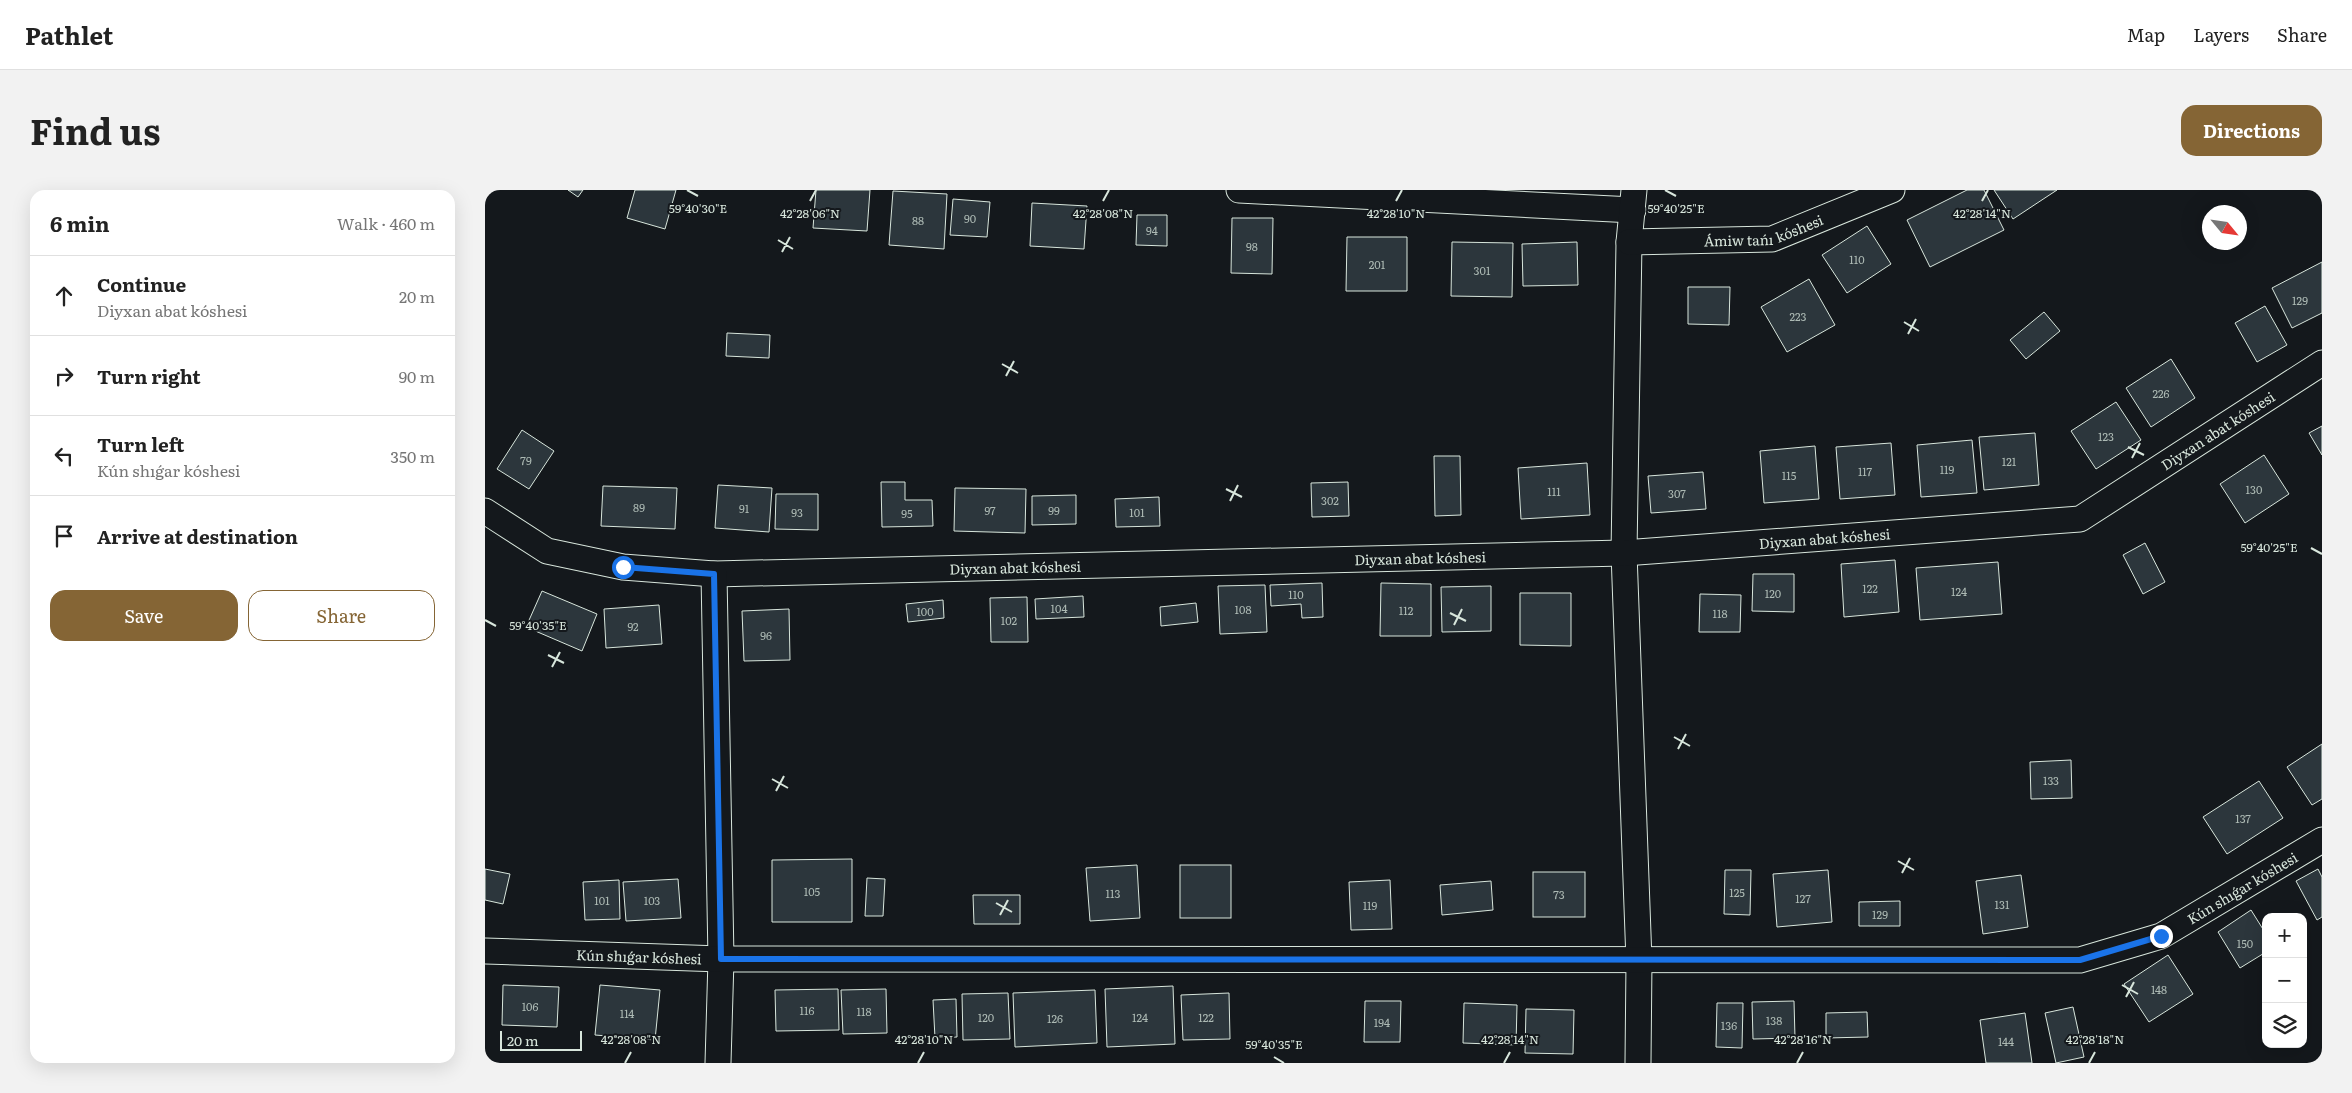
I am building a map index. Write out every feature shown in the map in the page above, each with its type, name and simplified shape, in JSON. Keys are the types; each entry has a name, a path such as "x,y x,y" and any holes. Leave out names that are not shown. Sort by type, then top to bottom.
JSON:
{"street":[{"path":"1239,190 1633,200 1629,242 1624,553 1639,961 1637,1063"},
{"name":"Ámiw tańı kóshesi","path":"1629,242 1772,239 1892,190"},
{"name":"Diyxan abat kóshesi","path":"485,511 547,551 623,567 714,574 1624,553 2080,519 2322,363"},
{"path":"714,574 721,959 718,1063"},
{"name":"Kún shıǵar kóshesi","path":"485,952 721,959 2080,960 2161,936 2322,840"}],"building":[{"path":"568,190 583,190 578,197"},
{"path":"635,190 676,190 665,229 627,218"},
{"path":"816,190 870,190 867,231 813,228"},
{"path":"1967,190 1984,190 2004,230 1930,267 1907,220"},
{"path":"1994,190 2057,190 2013,219"},
{"path":"893,191 947,194 944,249 889,245"},
{"path":"953,199 990,202 987,237 950,235"},
{"path":"1032,203 1087,206 1084,249 1030,246"},
{"path":"1137,215 1167,215 1167,246 1136,245"},
{"path":"1232,218 1273,218 1272,274 1231,273"},
{"path":"1867,226 1891,264 1847,293 1822,255"},
{"path":"1347,237 1407,237 1407,291 1346,291"},
{"path":"1452,242 1513,243 1512,297 1451,296"},
{"path":"1577,242 1578,285 1523,286 1522,244"},
{"path":"2322,262 2322,313 2292,328 2272,288"},
{"path":"1809,279 1835,325 1787,352 1761,307"},
{"path":"1688,287 1730,287 1729,325 1688,324"},
{"path":"2265,306 2287,345 2257,362 2235,323"},
{"path":"2044,312 2060,331 2026,359 2010,340"},
{"path":"727,333 770,335 769,358 726,356"},
{"path":"2171,359 2195,398 2151,427 2126,388"},
{"path":"2116,402 2141,440 2096,469 2071,431"},
{"path":"2322,426 2322,455 2309,433"},
{"path":"522,430 554,451 529,489 497,469"},
{"path":"2035,433 2039,485 1984,490 1979,437"},
{"path":"1972,440 1977,493 1921,497 1917,445"},
{"path":"1891,443 1895,495 1840,499 1836,447"},
{"path":"1815,446 1819,499 1764,503 1760,451"},
{"path":"2264,455 2289,494 2245,523 2220,484"},
{"path":"1434,456 1460,456 1461,515 1435,516"},
{"path":"1587,463 1590,515 1521,519 1518,468"},
{"path":"1703,472 1706,509 1651,513 1648,476"},
{"path":"881,482 905,482 905,500 932,500 933,526 882,527"},
{"path":"1348,482 1349,516 1312,517 1311,483"},
{"path":"718,485 772,488 769,532 715,528"},
{"path":"603,486 677,488 675,529 601,526"},
{"path":"955,488 1026,489 1025,533 954,531"},
{"path":"776,494 818,494 818,530 775,529"},
{"path":"1076,495 1076,524 1032,525 1032,496"},
{"path":"1159,497 1160,526 1116,527 1115,499"},
{"path":"2145,543 2165,582 2143,594 2123,555"},
{"path":"1895,560 1899,612 1844,617 1841,564"},
{"path":"1998,562 2002,614 1920,620 1916,568"},
{"path":"1753,574 1794,574 1794,612 1752,611"},
{"path":"1322,583 1323,617 1302,618 1301,604 1271,606 1270,585"},
{"path":"1381,583 1431,584 1431,636 1380,636"},
{"path":"1265,585 1267,632 1220,634 1218,586"},
{"path":"1491,586 1491,631 1442,632 1441,587"},
{"path":"542,591 597,614 582,651 526,627"},
{"path":"1520,593 1571,593 1571,646 1520,645"},
{"path":"1700,594 1741,595 1740,632 1699,632"},
{"path":"1083,596 1084,617 1036,619 1035,599"},
{"path":"1027,597 1028,642 991,642 990,598"},
{"path":"943,600 944,618 908,622 906,604"},
{"path":"1196,603 1198,622 1161,626 1160,607"},
{"path":"659,605 662,644 606,648 604,609"},
{"path":"789,609 790,660 744,661 742,611"},
{"path":"2322,744 2322,799 2312,805 2287,767"},
{"path":"2071,760 2072,798 2031,799 2030,762"},
{"path":"2259,781 2283,818 2227,854 2203,817"},
{"path":"852,859 852,922 772,922 772,860"},
{"path":"1137,865 1140,918 1090,921 1086,868"},
{"path":"1180,865 1231,865 1231,918 1180,918"},
{"path":"485,869 510,874 503,904 485,900"},
{"path":"2318,869 2322,877 2322,917 2317,920 2296,881"},
{"path":"1725,870 1751,870 1750,915 1724,914"},
{"path":"1828,870 1832,922 1777,927 1773,874"},
{"path":"1533,872 1585,872 1585,917 1533,917"},
{"path":"2021,875 2028,927 1983,934 1976,881"},
{"path":"867,878 885,879 883,916 865,916"},
{"path":"678,879 681,918 626,921 623,882"},
{"path":"619,880 620,919 585,920 583,882"},
{"path":"1390,880 1392,929 1351,930 1349,882"},
{"path":"1491,881 1493,910 1442,915 1440,885"},
{"path":"973,895 1020,895 1020,924 974,924"},
{"path":"1900,901 1900,926 1859,926 1859,902"},
{"path":"2251,910 2262,928 2262,954 2240,968 2218,932"},
{"path":"2168,955 2193,994 2149,1022 2124,984"},
{"path":"503,985 559,987 557,1027 502,1025"},
{"path":"600,985 660,990 655,1040 595,1035"},
{"path":"1173,986 1175,1044 1107,1047 1105,989"},
{"path":"838,989 839,1030 776,1031 775,990"},
{"path":"886,989 887,1033 843,1034 841,990"},
{"path":"1095,990 1097,1043 1015,1047 1013,993"},
{"path":"1008,993 1010,1039 963,1040 962,994"},
{"path":"1229,993 1230,1039 1183,1040 1181,995"},
{"path":"956,999 957,1037 935,1038 933,1000"},
{"path":"1365,1001 1401,1001 1400,1042 1364,1042"},
{"path":"1794,1001 1795,1038 1753,1039 1752,1002"},
{"path":"1464,1003 1517,1005 1516,1045 1463,1043"},
{"path":"1717,1003 1743,1003 1742,1048 1716,1047"},
{"path":"2073,1007 2084,1057 2056,1063 2045,1013"},
{"path":"1526,1009 1574,1010 1573,1054 1525,1053"},
{"path":"1867,1012 1868,1037 1826,1038 1826,1013"},
{"path":"2025,1013 2032,1063 1986,1063 1980,1020"}],"route":[{"path":"623,567 714,574 721,959 2080,960 2161,936"}]}
